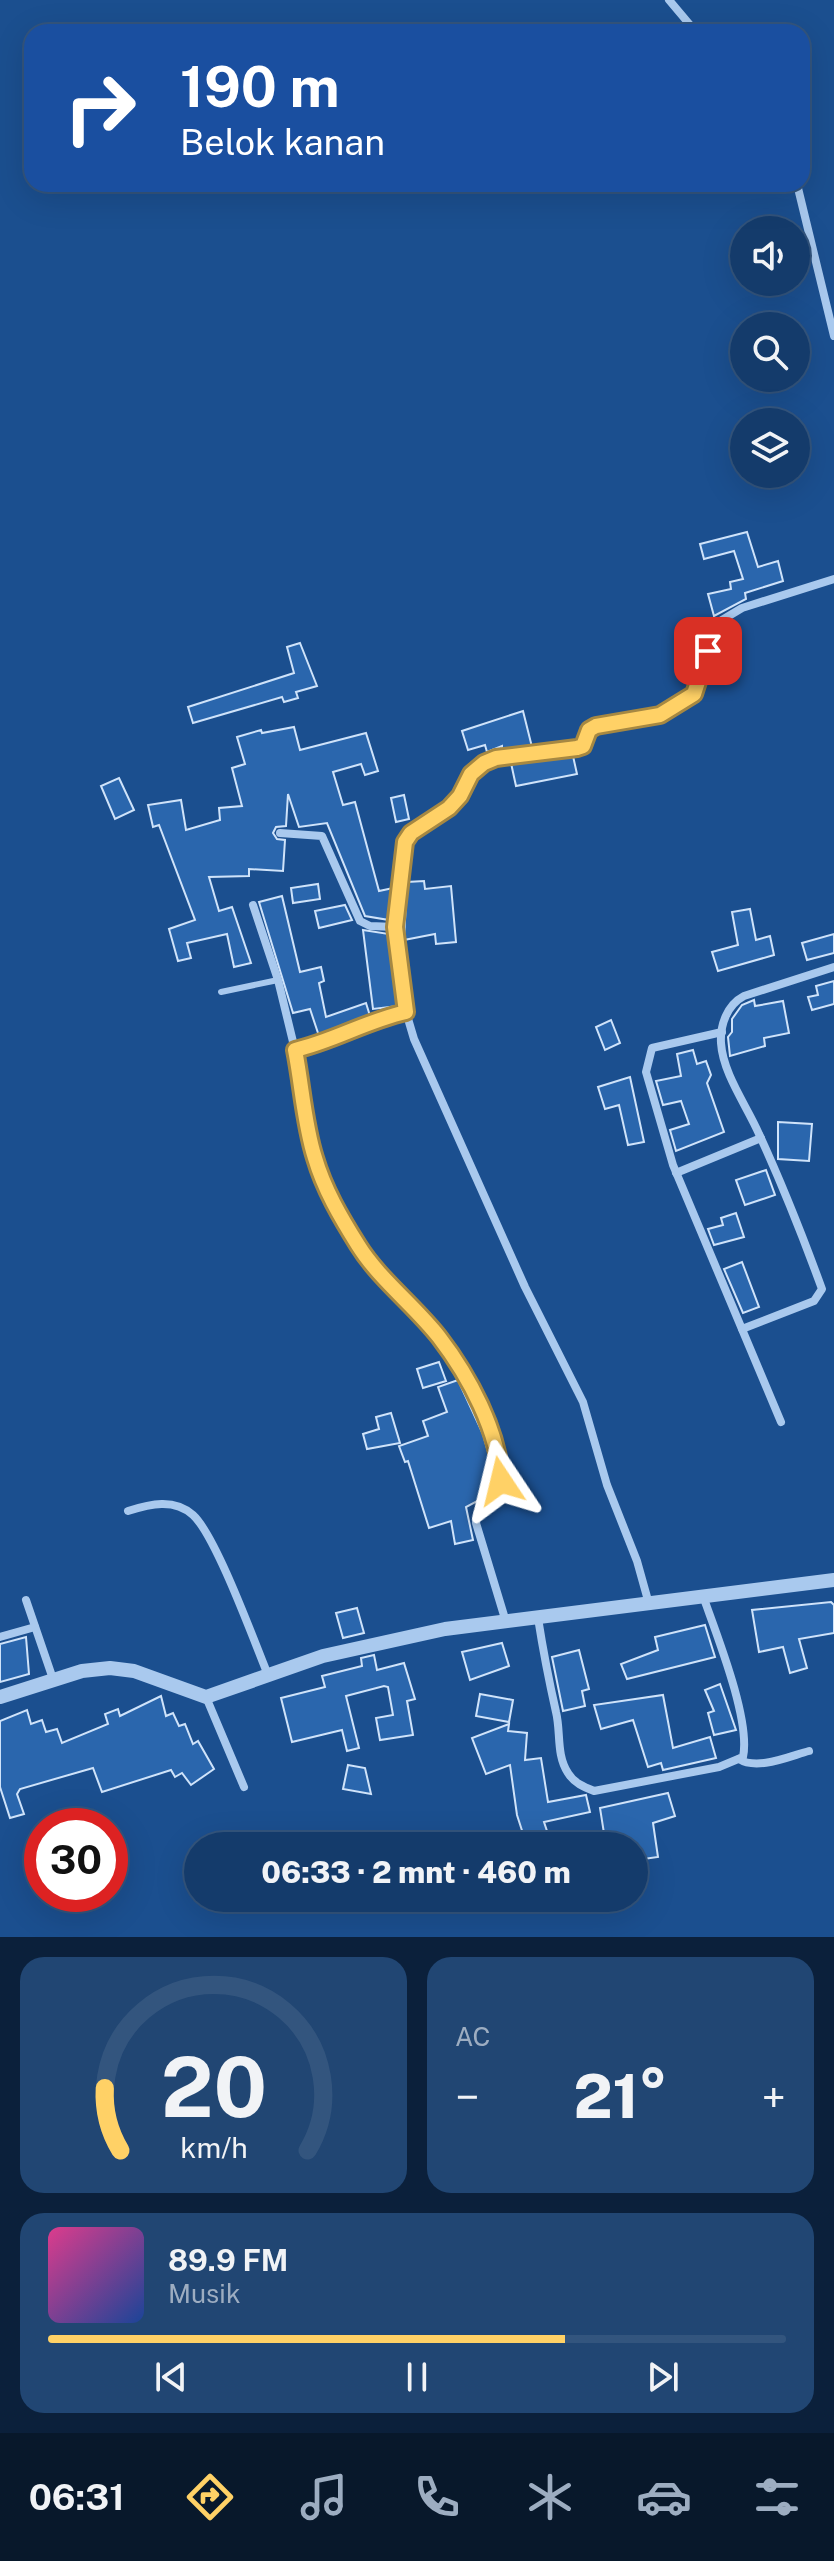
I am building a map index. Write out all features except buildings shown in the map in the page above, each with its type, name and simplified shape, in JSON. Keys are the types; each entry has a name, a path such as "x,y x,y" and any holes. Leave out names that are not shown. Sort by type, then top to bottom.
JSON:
{"street":[{"path":"669,0 689,24"},
{"path":"799,192 834,336"},
{"path":"650,1604 607,1485 583,1402 436,1093 406,1012 395,927 407,837 449,808 478,767 496,758 577,748 583,746 589,730 596,726 660,715 694,694 717,623 742,608 834,579"},
{"path":"280,833 322,836 360,921 370,926 395,927"},
{"path":"253,905 278,980 295,1050 314,1155 326,1189 360,1248 438,1337 454,1360 472,1392 500,1456 501,1481 491,1501 477,1513 476,1523 506,1622"},
{"path":"742,1329 814,1301 822,1289 761,1138 724,1059 722,1032 728,1010 744,996 834,967"},
{"path":"295,1050 342,1035 375,1019 406,1012"},
{"path":"722,1032 664,1043 649,1053 646,1072 676,1173 781,1422"},
{"path":"676,1173 761,1138"},
{"path":"128,1511 163,1502 192,1514 210,1542 268,1675"},
{"path":"0,1697 82,1671 110,1668 134,1671 206,1697 323,1656 445,1629 834,1580"},
{"path":"703,1595 746,1745 739,1759"},
{"path":"26,1600 53,1679"},
{"path":"538,1618 546,1674 556,1713 557,1742 567,1772 579,1785 594,1791 647,1783 739,1759 748,1764 760,1763 809,1751"},
{"path":"1,1634 35,1627"},
{"path":"206,1697 244,1787"}],"lane":[{"path":"221,992 278,980"}],"route":[{"path":"501,1481 500,1456 472,1392 454,1360 438,1337 360,1248 326,1189 314,1155 295,1050 342,1035 356,1025 406,1012 395,927 405,842 411,833 449,808 478,767 496,758 577,748 586,743 589,730 596,726 660,715 694,694 700,684 708,651"}]}
